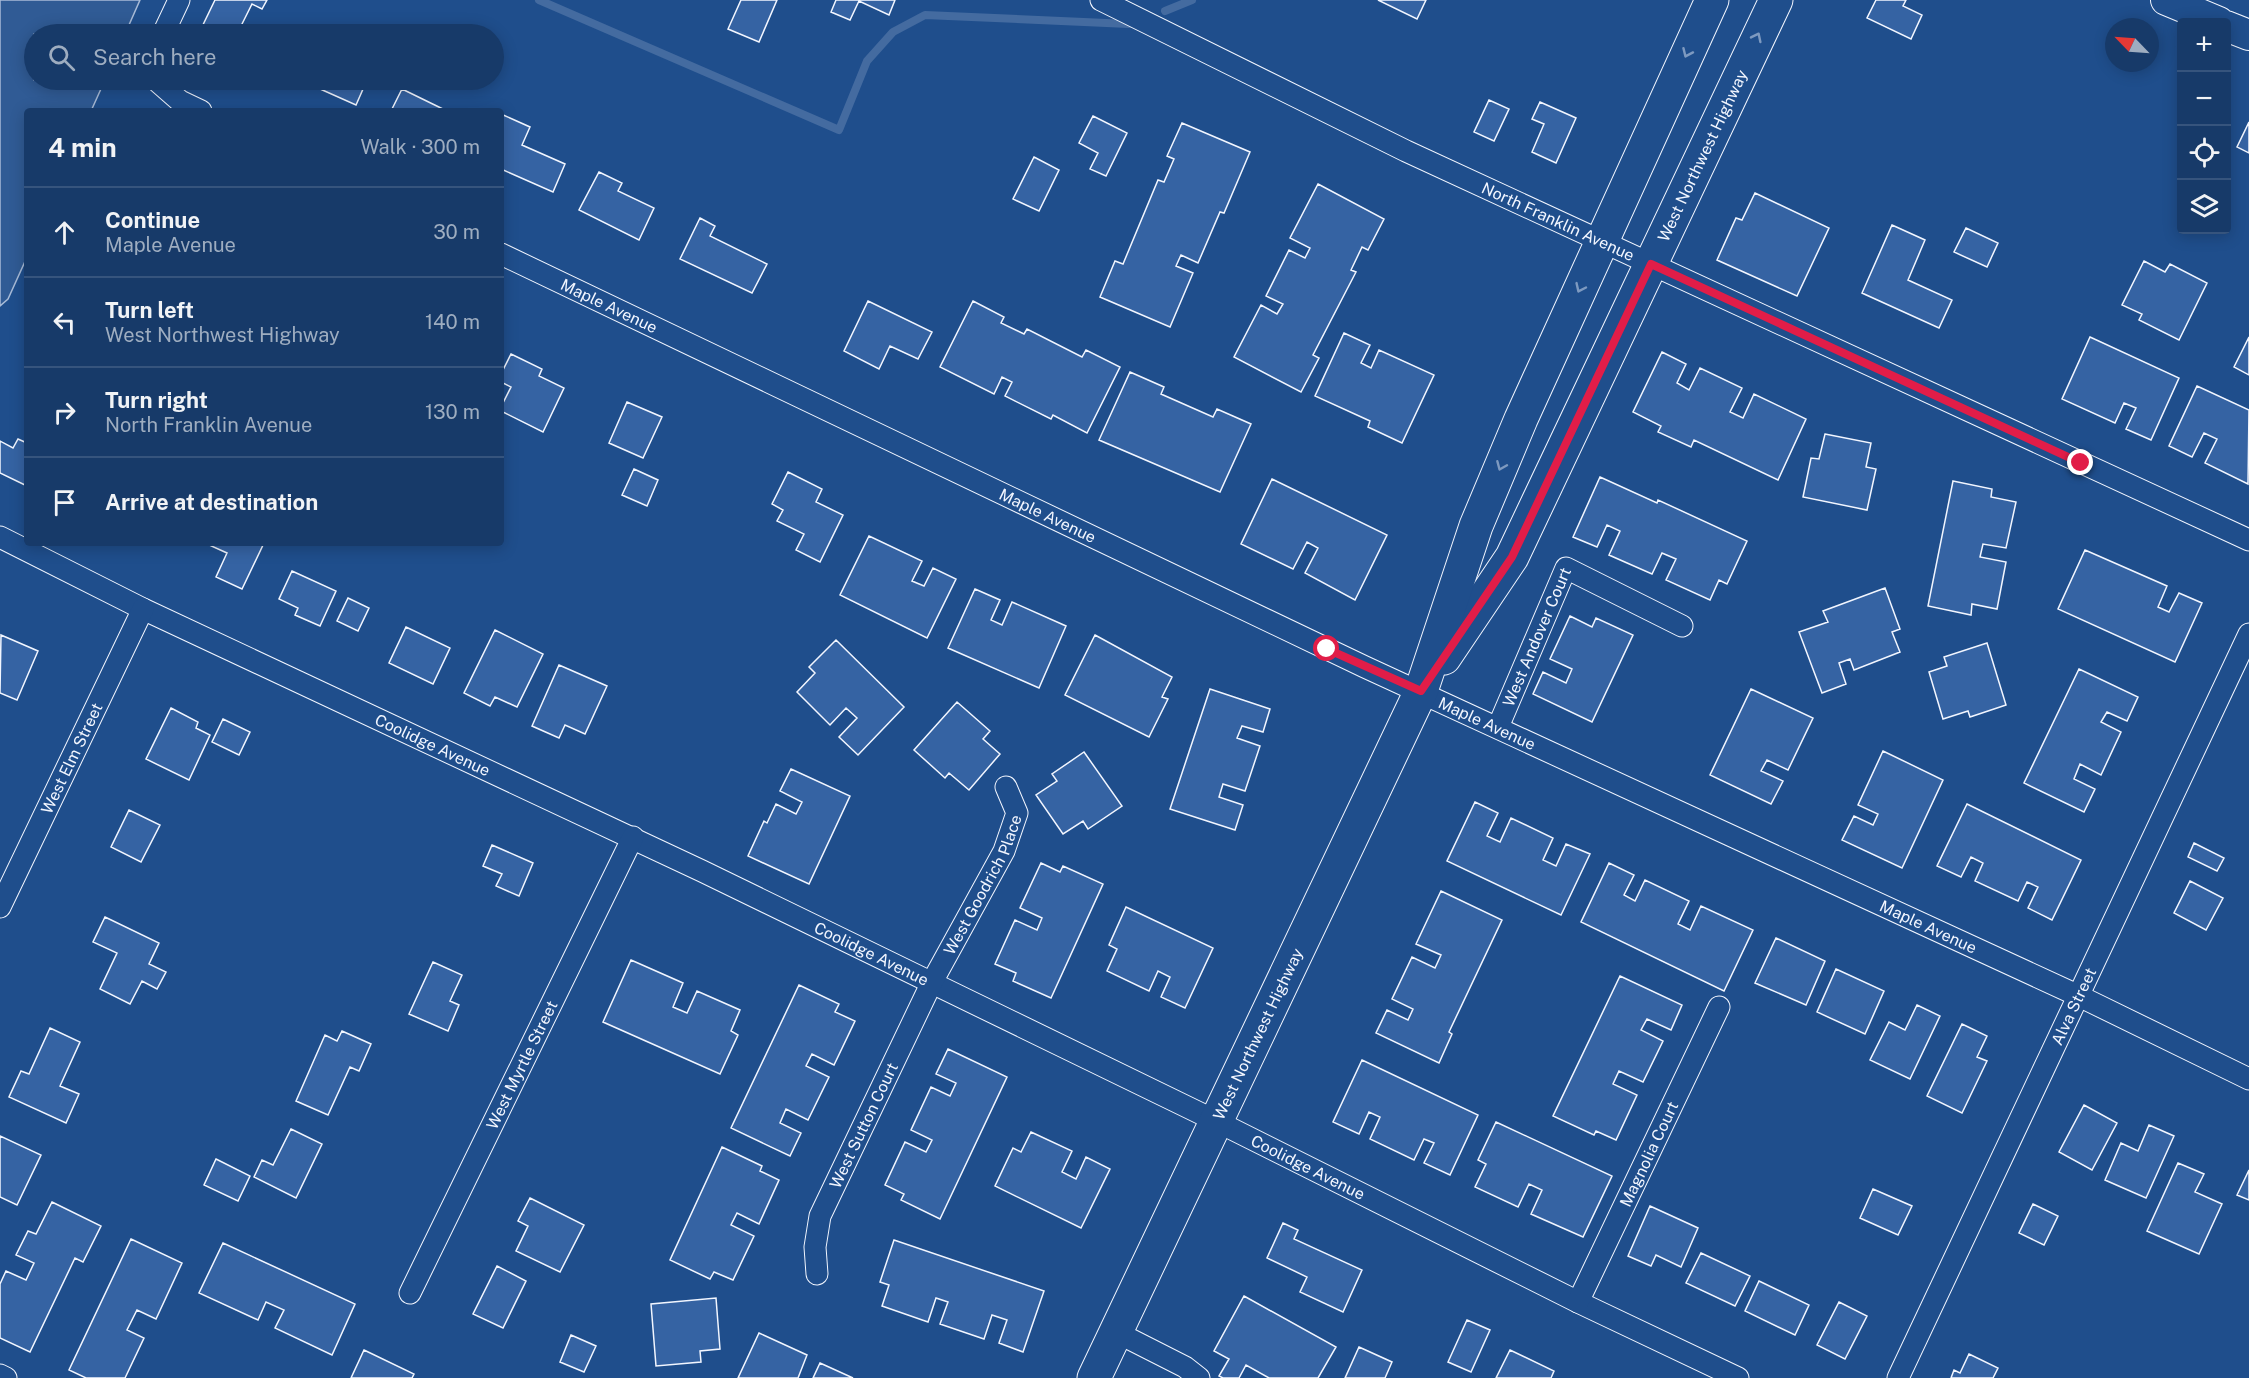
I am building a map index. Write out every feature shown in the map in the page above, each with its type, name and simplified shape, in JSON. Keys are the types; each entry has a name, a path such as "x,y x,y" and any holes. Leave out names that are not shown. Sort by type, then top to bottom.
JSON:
{"main road":[{"name":"West Northwest Highway","path":"1094,1378 1421,691 1476,526 1521,419 1712,0"},
{"name":"West Northwest Highway","path":"1421,691 1512,557 1776,0"},
{"path":"2166,0 2209,18"},
{"path":"2231,28 2249,35"}],"street":[{"path":"168,24 179,0"},
{"name":"North Franklin Avenue","path":"1101,0 1407,151 2249,540"},
{"path":"167,90 180,101 195,108"},
{"name":"Maple Avenue","path":"504,255 1336,653 2079,996 2249,1079"},
{"name":"Coolidge Avenue","path":"0,537 142,609 633,837 1216,1121 1578,1302 1738,1378"},
{"name":"West Andover Court","path":"1498,727 1566,568 1682,626"},
{"name":"West Elm Street","path":"0,908 142,609"},
{"name":"Alva Street","path":"1898,1378 2249,634"},
{"name":"West Goodrich Place","path":"932,982 1004,851 1017,813 1005,787"},
{"name":"West Myrtle Street","path":"410,1293 633,837"},
{"name":"West Sutton Court","path":"818,1274 815,1247 820,1216 932,982"},
{"name":"Magnolia Court","path":"1578,1302 1719,1007"},
{"path":"1116,1332 1185,1367 1199,1378"},
{"path":"0,1375 6,1378"}],"shaded area":[{"path":"0,0 140,0 129,24 24,24 24,90 100,90 92,108 24,108 24,264 8,299 0,306"}],"building":[{"path":"215,0 267,0 262,9 252,4 242,24 203,24"},
{"path":"741,0 777,0 759,42 728,29"},
{"path":"836,0 895,0 889,15 859,1 850,20 831,12"},
{"path":"1378,0 1426,0 1417,19"},
{"path":"1876,0 1906,0 1903,6 1922,15 1911,39 1867,18"},
{"path":"322,90 363,90 356,105"},
{"path":"402,90 404,90 441,108 392,108"},
{"path":"1489,100 1509,109 1494,141 1474,132"},
{"path":"1540,102 1576,118 1556,163 1532,152 1544,124 1532,119"},
{"path":"504,115 530,127 522,145 565,164 553,192 504,170"},
{"path":"1093,116 1127,133 1106,176 1090,169 1098,153 1079,143"},
{"path":"2249,122 2249,153 2237,147"},
{"path":"1182,123 1250,152 1224,213 1220,212 1198,263 1181,255 1176,266 1193,273 1170,327 1100,297 1115,261 1123,264 1158,180 1164,182 1174,159 1167,156"},
{"path":"1034,157 1059,170 1039,211 1013,199"},
{"path":"599,172 622,183 618,191 654,208 639,240 579,210"},
{"path":"1318,184 1384,219 1368,250 1362,247 1351,270 1356,272 1313,355 1319,358 1301,392 1234,357 1261,305 1277,314 1283,304 1266,296 1289,250 1305,258 1310,248 1290,238"},
{"path":"1755,193 1829,228 1797,296 1717,260 1736,218 1742,220"},
{"path":"700,218 715,226 710,236 767,264 752,293 680,259"},
{"path":"1892,225 1925,240 1908,280 1952,300 1939,328 1862,293"},
{"path":"1966,228 1998,243 1987,267 1954,252"},
{"path":"2144,261 2165,272 2170,264 2207,283 2179,340 2139,320 2142,314 2122,305"},
{"path":"868,301 932,332 918,359 890,346 879,369 844,351"},
{"path":"973,301 1004,317 1001,323 1024,334 1027,329 1082,357 1086,350 1120,367 1087,433 1053,415 1051,419 1005,396 1012,382 1002,377 994,394 940,367"},
{"path":"1344,333 1370,345 1361,363 1371,368 1379,350 1434,375 1402,443 1368,427 1370,421 1315,396"},
{"path":"2090,337 2179,378 2151,440 2126,429 2136,408 2124,403 2115,423 2062,399"},
{"path":"2249,337 2249,375 2234,367"},
{"path":"1662,352 1686,364 1677,383 1689,390 1700,368 1742,388 1730,412 1743,418 1754,394 1806,419 1778,480 1694,440 1691,447 1658,432 1661,426 1633,412"},
{"path":"511,354 542,369 539,376 564,388 543,432 504,412 504,401 511,387 504,384 504,368"},
{"path":"1130,372 1164,387 1161,394 1213,417 1217,409 1251,424 1220,492 1099,440"},
{"path":"2197,386 2249,410 2248,484 2205,463 2217,439 2204,433 2192,457 2169,446"},
{"path":"627,402 662,417 643,458 609,443"},
{"path":"1825,434 1871,443 1866,467 1876,469 1867,510 1803,497 1811,458 1819,459"},
{"path":"18,439 24,442 24,485 0,473 0,441 13,448"},
{"path":"634,469 658,480 647,506 622,495"},
{"path":"788,472 822,489 816,502 843,515 820,562 796,550 804,534 777,521 783,510 772,504"},
{"path":"1600,477 1657,503 1658,500 1747,541 1727,584 1719,580 1710,600 1666,580 1676,559 1662,553 1652,574 1609,555 1620,531 1607,525 1597,547 1573,537"},
{"path":"1272,479 1387,535 1355,600 1305,573 1318,548 1307,542 1293,569 1241,544"},
{"path":"1953,481 1992,489 1991,497 2016,502 2006,548 1983,544 1980,557 2006,562 1997,609 1972,604 1971,615 1928,606"},
{"path":"869,536 922,561 912,581 924,586 933,568 956,579 927,638 840,595"},
{"path":"211,546 263,546 242,589 216,577 227,553"},
{"path":"2085,550 2167,586 2158,607 2169,612 2179,593 2202,603 2175,662 2058,609"},
{"path":"292,571 336,591 320,626 295,615 298,608 279,599"},
{"path":"1885,588 1900,629 1892,632 1900,652 1854,670 1850,659 1839,663 1846,684 1822,693 1799,632 1828,622 1823,611"},
{"path":"975,589 1000,600 991,620 1002,625 1012,602 1066,626 1039,688 948,648"},
{"path":"348,598 369,608 358,631 337,621"},
{"path":"1570,616 1592,627 1596,618 1633,635 1592,722 1533,694 1543,672 1566,683 1572,669 1550,659"},
{"path":"406,627 450,648 433,684 389,663"},
{"path":"495,630 543,654 517,707 495,697 490,706 464,693"},
{"path":"1,635 38,651 17,700 0,693"},
{"path":"1095,635 1172,677 1162,697 1168,699 1149,737 1065,695"},
{"path":"836,640 904,707 858,755 839,737 857,718 846,708 830,725 797,692 815,673 809,667"},
{"path":"1987,643 2006,705 1970,717 1968,711 1943,719 1929,672 1947,666 1944,657"},
{"path":"559,665 607,686 585,734 565,725 559,738 532,726"},
{"path":"2079,669 2138,697 2127,721 2107,712 2101,722 2121,732 2101,775 2080,764 2074,779 2095,789 2084,812 2024,783"},
{"path":"1210,689 1270,709 1263,732 1242,726 1237,738 1260,746 1245,791 1223,784 1219,797 1243,805 1235,830 1170,809"},
{"path":"1751,689 1813,718 1788,770 1767,760 1761,771 1783,781 1771,804 1710,775"},
{"path":"957,702 990,731 983,739 1000,754 969,790 949,773 945,778 914,750"},
{"path":"171,708 198,722 196,728 210,735 189,780 146,759"},
{"path":"223,719 250,732 239,755 212,742"},
{"path":"1883,751 1943,780 1902,868 1842,840 1854,816 1873,825 1878,814 1858,805"},
{"path":"1084,752 1122,806 1088,829 1083,821 1063,834 1036,795 1057,781 1052,774"},
{"path":"791,769 850,796 809,884 748,856 764,821 767,823 776,804 796,814 802,802 780,791"},
{"path":"1475,802 1498,813 1487,836 1500,842 1511,818 1553,838 1543,860 1556,866 1566,844 1590,854 1561,915 1447,861"},
{"path":"1967,804 2081,860 2052,920 2028,908 2038,887 2027,882 2018,901 1975,881 1983,863 1971,857 1961,877 1937,866"},
{"path":"129,810 160,825 141,862 111,847"},
{"path":"2194,843 2224,858 2217,871 2188,857"},
{"path":"492,845 533,863 519,896 496,886 502,874 483,866"},
{"path":"1041,863 1060,872 1063,866 1103,884 1051,998 1013,981 1016,973 995,964 1015,920 1037,930 1042,918 1020,908"},
{"path":"1609,863 1634,875 1624,895 1635,901 1645,880 1689,901 1678,924 1690,930 1701,906 1753,930 1724,991 1581,922"},
{"path":"2190,881 2223,898 2206,930 2174,913"},
{"path":"1441,891 1502,920 1449,1032 1452,1034 1439,1063 1376,1033 1387,1010 1408,1020 1413,1009 1392,999 1412,957 1435,968 1441,955 1416,944"},
{"path":"1126,907 1213,948 1185,1008 1161,997 1170,977 1158,971 1149,991 1107,971 1117,949 1109,945"},
{"path":"105,917 159,943 149,964 166,972 157,989 142,981 130,1004 100,989 117,953 93,942"},
{"path":"1776,938 1825,961 1806,1005 1755,983"},
{"path":"631,960 683,983 673,1007 687,1013 697,991 740,1010 731,1031 738,1035 720,1074 603,1022"},
{"path":"433,962 462,975 450,1001 459,1005 448,1031 409,1014"},
{"path":"1836,969 1884,991 1865,1034 1817,1012"},
{"path":"1620,976 1682,1005 1671,1030 1647,1019 1641,1030 1663,1041 1643,1082 1619,1071 1613,1084 1637,1095 1616,1140 1596,1131 1594,1135 1553,1116"},
{"path":"799,985 839,1004 835,1012 855,1021 834,1065 812,1054 806,1066 829,1077 808,1120 786,1109 780,1123 801,1133 790,1156 731,1128"},
{"path":"1917,1005 1940,1016 1910,1079 1870,1060 1889,1022 1905,1030"},
{"path":"1962,1024 1987,1036 1977,1057 1987,1061 1962,1113 1927,1096"},
{"path":"50,1028 80,1042 60,1086 79,1094 66,1123 9,1097 21,1071 29,1074"},
{"path":"342,1031 371,1044 359,1071 350,1067 328,1115 296,1101 325,1035 337,1041"},
{"path":"948,1049 1007,1077 940,1219 901,1200 904,1194 885,1185 905,1142 926,1152 932,1140 911,1130 931,1087 950,1096 956,1083 936,1074"},
{"path":"1362,1060 1478,1115 1450,1175 1424,1163 1434,1143 1424,1139 1414,1160 1370,1139 1380,1117 1369,1112 1359,1134 1333,1122"},
{"path":"2084,1105 2117,1123 2092,1170 2059,1152"},
{"path":"1496,1122 1612,1176 1583,1237 1531,1214 1542,1190 1529,1184 1518,1207 1475,1187 1486,1164 1478,1160"},
{"path":"2149,1125 2174,1136 2146,1198 2105,1180 2121,1143 2138,1151"},
{"path":"291,1129 322,1144 296,1198 254,1177 262,1160 273,1165"},
{"path":"1031,1132 1072,1151 1062,1172 1076,1179 1086,1157 1110,1169 1081,1228 995,1186 1013,1148 1021,1152"},
{"path":"0,1136 41,1155 17,1205 0,1197"},
{"path":"722,1147 762,1166 760,1171 779,1180 759,1224 737,1213 731,1225 754,1236 733,1280 714,1272 710,1279 670,1260"},
{"path":"216,1159 250,1176 238,1201 204,1185"},
{"path":"2178,1163 2204,1174 2195,1192 2222,1204 2199,1254 2147,1231"},
{"path":"2249,1170 2249,1200 2237,1195"},
{"path":"1873,1189 1912,1206 1898,1235 1860,1218"},
{"path":"530,1198 584,1225 560,1272 516,1251 528,1226 518,1221"},
{"path":"52,1202 101,1226 83,1262 75,1258 30,1352 0,1338 0,1284 6,1271 26,1280 34,1263 16,1255 28,1231 36,1234"},
{"path":"2033,1204 2058,1216 2044,1245 2019,1233"},
{"path":"1650,1206 1698,1228 1681,1267 1656,1255 1651,1266 1628,1256"},
{"path":"1283,1223 1298,1230 1294,1239 1362,1270 1343,1312 1300,1292 1307,1277 1267,1258"},
{"path":"131,1239 182,1263 156,1319 137,1310 127,1330 144,1338 125,1378 86,1378 69,1370"},
{"path":"894,1240 1044,1291 1023,1352 999,1343 1007,1320 992,1315 984,1339 940,1324 948,1302 936,1298 928,1322 882,1306 889,1285 880,1282"},
{"path":"223,1243 355,1304 332,1355 275,1328 284,1310 266,1302 258,1320 199,1293"},
{"path":"1701,1253 1750,1276 1735,1306 1686,1283"},
{"path":"497,1266 526,1281 503,1328 473,1314"},
{"path":"1759,1281 1809,1305 1795,1335 1745,1311"},
{"path":"1244,1296 1336,1347 1318,1378 1269,1378 1246,1365 1239,1378 1219,1376 1229,1359 1214,1351"},
{"path":"716,1298 720,1349 700,1351 701,1362 656,1366 651,1304"},
{"path":"1839,1302 1867,1316 1845,1359 1817,1345"},
{"path":"1467,1320 1490,1330 1471,1372 1448,1362"},
{"path":"759,1333 807,1355 798,1378 738,1378"},
{"path":"571,1335 596,1346 584,1372 560,1362"},
{"path":"1359,1347 1392,1362 1385,1378 1345,1378"},
{"path":"364,1350 414,1374 412,1378 351,1378"},
{"path":"1510,1350 1554,1371 1551,1378 1496,1378"},
{"path":"1969,1354 1998,1368 1993,1378 1951,1378 1954,1370 1960,1373"},
{"path":"820,1363 853,1378 813,1378"}],"waterway":[{"path":"539,0 839,130 867,61 893,32 925,15 1129,24"},
{"path":"1165,11 1192,0"}],"route":[{"path":"1327,649 1421,691 1512,557 1651,264 2081,463"}]}
